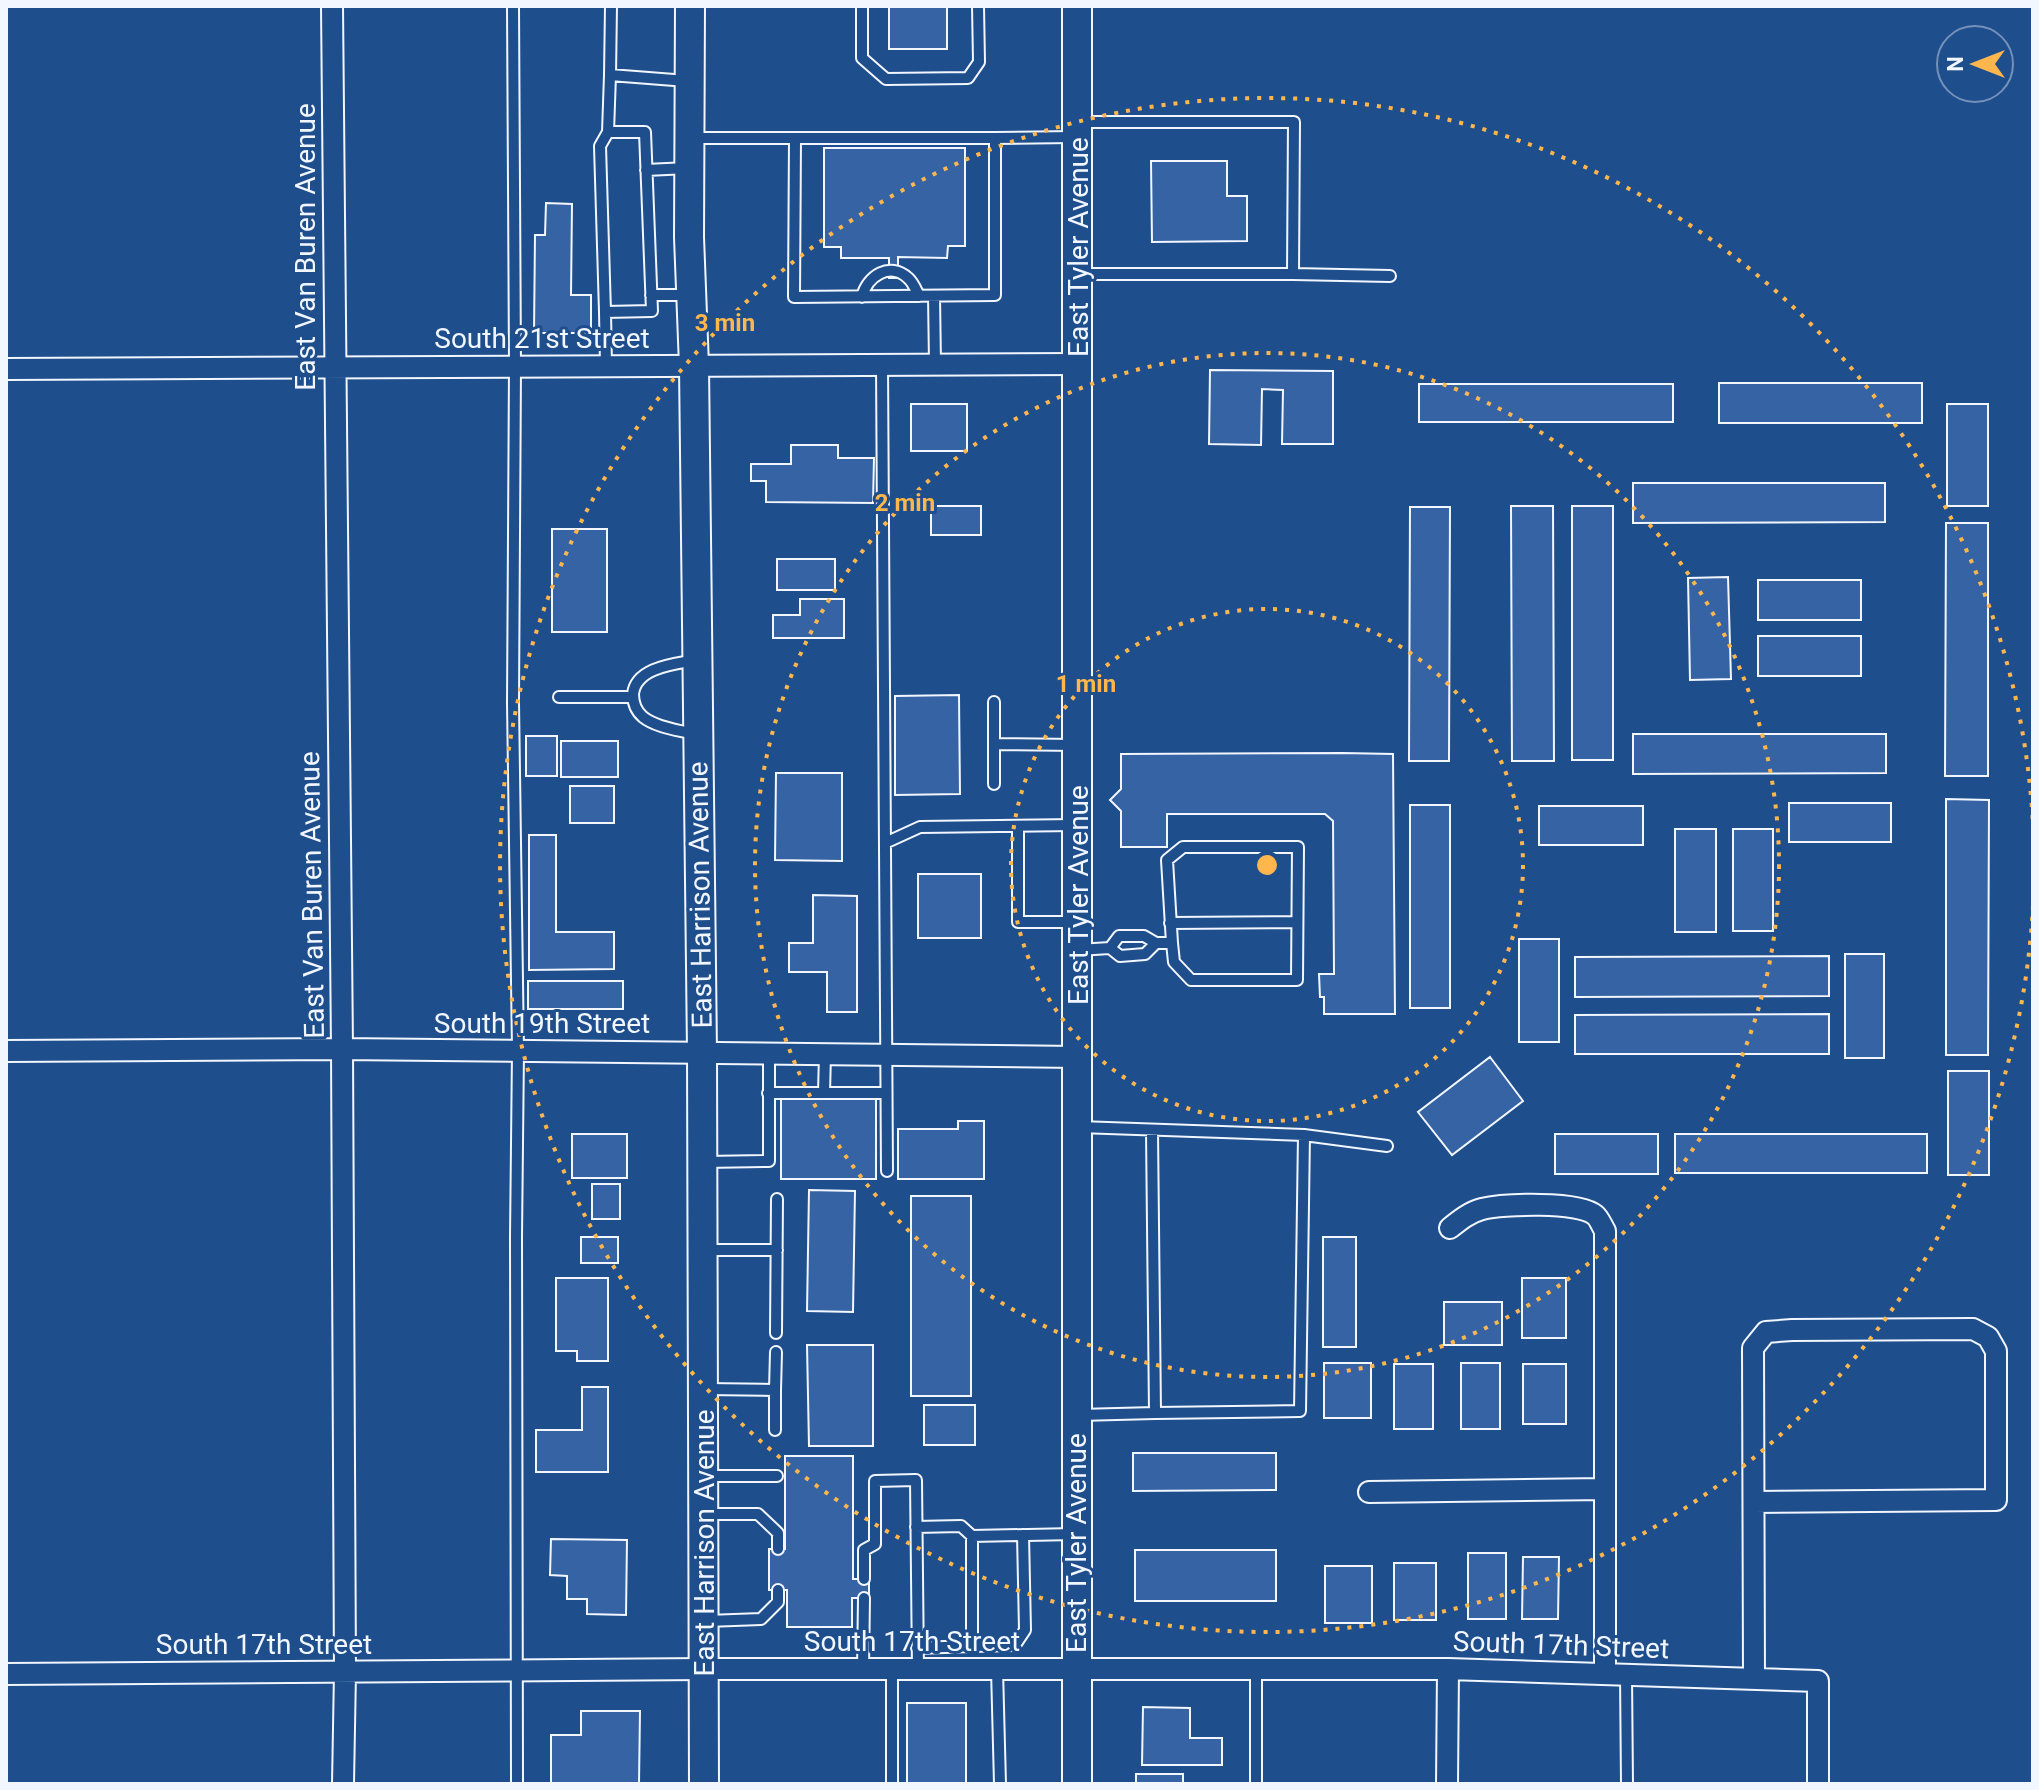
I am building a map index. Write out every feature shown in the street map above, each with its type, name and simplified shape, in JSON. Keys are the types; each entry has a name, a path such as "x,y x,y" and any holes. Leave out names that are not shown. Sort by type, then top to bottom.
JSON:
{"main road":[{"name":"East Harrison Avenue","path":"690,6 689,168 703,1162 704,1784"},
{"name":"East Tyler Avenue","path":"1077,6 1077,1784"}],"street":[{"name":"East Van Buren Avenue","path":"332,6 342,1049 343,1784"},
{"name":"South 21st Street","path":"6,369 1078,364"},
{"name":"South 19th Street","path":"6,1051 342,1049 1077,1057"},
{"path":"1450,1228 1469,1214 1483,1209 1567,1206 1595,1215 1605,1231 1605,1674"},
{"path":"1754,1502 1996,1500 1996,1351 1988,1337 1973,1329 1792,1330 1766,1332 1753,1348 1754,1679"},
{"path":"1369,1492 1605,1489"},
{"name":"South 17th Street","path":"6,1674 705,1669 1448,1669 1818,1681 1818,1784"},
{"path":"1447,1784 1448,1669"}],"lane":[{"path":"513,6 513,703 518,1051 517,1784"},
{"path":"606,366 600,146 608,132 611,6"},
{"path":"862,6 862,58 886,79 900,79 968,78 979,62 978,6"},
{"path":"610,75 689,82"},
{"path":"689,138 995,138 1078,129 1294,122 1293,274"},
{"path":"605,312 652,311 645,132 608,132"},
{"path":"795,139 794,297 862,297 995,295 995,138"},
{"path":"646,170 689,168"},
{"path":"862,297 865,286 874,274 889,271 898,271 911,279 919,296"},
{"path":"1078,274 1390,276"},
{"path":"651,295 691,295"},
{"path":"934,296 935,364"},
{"path":"882,365 886,1093 881,1111 887,1171"},
{"path":"698,659 657,668 641,678 633,697 633,705 640,715 653,723 698,735"},
{"path":"559,697 633,697"},
{"path":"994,702 994,784"},
{"path":"994,744 1078,745"},
{"path":"885,843 920,827 1078,825"},
{"path":"1018,826 1018,922 1078,936 1110,948 1120,956 1145,954 1156,943"},
{"path":"1183,847 1298,847 1297,922 1297,980 1191,980 1174,962 1167,860 1183,847"},
{"path":"1170,923 1297,922"},
{"path":"1110,948 1119,936 1144,936 1156,943 1172,943"},
{"path":"703,1162 769,1161 769,1053"},
{"path":"824,1093 825,1054"},
{"path":"768,1093 886,1093"},
{"path":"1077,1127 1304,1135 1387,1146"},
{"path":"1152,1131 1155,1413"},
{"path":"1077,1415 1300,1411 1304,1135"},
{"path":"776,1333 777,1199"},
{"path":"703,1250 777,1250"},
{"path":"775,1430 776,1352"},
{"path":"704,1389 775,1390"},
{"path":"704,1476 777,1476"},
{"path":"864,1579 864,1550 875,1544 875,1481 916,1480 918,1670"},
{"path":"704,1514 758,1514 778,1533 778,1549"},
{"path":"916,1527 961,1526 972,1536 1076,1534"},
{"path":"917,1648 1015,1645 1025,1630 1023,1535"},
{"path":"972,1536 972,1646"},
{"path":"705,1621 761,1619 778,1602 778,1590"},
{"path":"863,1669 864,1598"},
{"path":"892,1669 892,1784"},
{"path":"997,1669 1000,1784"},
{"path":"1256,1669 1256,1784"},
{"path":"1626,1675 1627,1784"}],"building":[{"path":"889,6 947,6 947,49 889,49"},
{"path":"824,148 965,148 965,246 948,246 947,258 898,257 898,278 889,278 889,258 841,258 841,247 824,247"},
{"path":"1151,161 1227,161 1227,196 1247,196 1247,241 1152,242"},
{"path":"546,203 572,204 571,295 591,295 591,333 534,333 535,235 545,235"},
{"path":"1210,370 1333,371 1333,444 1282,444 1283,390 1262,389 1261,445 1209,444"},
{"path":"1719,383 1922,383 1922,423 1719,423"},
{"path":"1419,384 1673,384 1673,422 1419,422"},
{"path":"911,404 967,404 967,451 911,451"},
{"path":"1947,404 1988,404 1988,506 1947,506"},
{"path":"791,445 838,445 838,458 874,458 873,503 766,502 766,481 751,481 751,464 791,464"},
{"path":"1633,483 1885,483 1885,522 1633,523"},
{"path":"931,506 981,506 981,535 931,535"},
{"path":"1511,506 1553,506 1554,761 1512,761"},
{"path":"1572,506 1613,506 1613,760 1572,760"},
{"path":"1410,507 1450,507 1449,761 1409,761"},
{"path":"1946,523 1988,523 1988,776 1945,776"},
{"path":"552,529 607,529 607,632 552,632"},
{"path":"777,559 835,559 835,590 777,590"},
{"path":"1728,577 1731,679 1690,680 1688,578"},
{"path":"1758,580 1861,580 1861,620 1758,620"},
{"path":"800,599 844,599 844,638 773,638 773,615 800,615"},
{"path":"1758,636 1861,636 1861,676 1758,676"},
{"path":"959,695 960,794 895,795 895,696"},
{"path":"1633,734 1886,734 1886,773 1633,774"},
{"path":"526,736 557,736 557,776 526,776"},
{"path":"561,741 618,741 618,777 561,777"},
{"path":"1121,754 1393,754 1395,1014 1324,1014 1319,974 1334,974 1333,821 1325,814 1167,814 1167,847 1121,847 1121,811 1110,800 1121,789"},
{"path":"776,773 842,773 842,861 775,860"},
{"path":"570,786 614,786 614,823 570,823"},
{"path":"1946,799 1989,800 1988,1055 1946,1055"},
{"path":"1789,803 1891,803 1891,842 1789,842"},
{"path":"1410,805 1450,805 1450,1008 1410,1008"},
{"path":"1539,806 1643,806 1643,845 1539,845"},
{"path":"1675,829 1716,829 1716,932 1675,932"},
{"path":"1733,829 1773,829 1773,931 1733,931"},
{"path":"529,835 556,835 556,932 614,932 614,969 529,970"},
{"path":"918,874 981,874 981,938 918,938"},
{"path":"813,895 857,896 857,1012 827,1012 827,972 789,972 789,943 813,943"},
{"path":"1519,939 1559,939 1559,1042 1519,1042"},
{"path":"1845,954 1884,954 1884,1058 1845,1058"},
{"path":"1829,956 1829,996 1575,997 1575,957"},
{"path":"528,981 623,981 623,1009 528,1009"},
{"path":"1829,1014 1829,1054 1575,1054 1575,1015"},
{"path":"1490,1057 1523,1101 1452,1155 1418,1112"},
{"path":"1948,1071 1989,1071 1989,1175 1948,1175"},
{"path":"781,1098 876,1098 876,1179 781,1179"},
{"path":"958,1121 984,1121 984,1179 898,1179 898,1129 958,1129"},
{"path":"572,1134 627,1134 627,1178 572,1178"},
{"path":"1555,1134 1658,1134 1658,1174 1555,1174"},
{"path":"1675,1134 1927,1134 1927,1173 1675,1173"},
{"path":"592,1184 620,1184 620,1219 592,1219"},
{"path":"809,1190 855,1191 853,1312 807,1311"},
{"path":"911,1196 971,1196 971,1396 911,1396"},
{"path":"581,1237 618,1237 618,1263 581,1263"},
{"path":"1323,1237 1356,1237 1356,1347 1323,1347"},
{"path":"556,1278 608,1278 608,1361 577,1361 577,1351 556,1351"},
{"path":"1522,1278 1566,1278 1566,1338 1522,1338"},
{"path":"1444,1302 1502,1302 1502,1345 1444,1345"},
{"path":"807,1345 873,1345 873,1446 809,1446"},
{"path":"1324,1363 1371,1363 1371,1418 1324,1418"},
{"path":"1461,1363 1500,1363 1500,1429 1461,1429"},
{"path":"1394,1364 1433,1364 1433,1429 1394,1429"},
{"path":"1523,1364 1566,1364 1566,1424 1523,1424"},
{"path":"582,1387 608,1387 608,1472 536,1472 536,1430 582,1430"},
{"path":"924,1405 975,1405 975,1445 924,1445"},
{"path":"1133,1453 1276,1453 1276,1490 1133,1491"},
{"path":"785,1456 853,1456 853,1579 869,1579 869,1598 852,1598 852,1627 787,1627 787,1590 769,1590 769,1549 785,1549"},
{"path":"551,1539 627,1540 626,1615 587,1614 587,1599 567,1599 567,1576 550,1575"},
{"path":"1135,1550 1276,1550 1276,1601 1135,1601"},
{"path":"1468,1553 1506,1553 1506,1619 1468,1619"},
{"path":"1523,1557 1559,1557 1558,1619 1522,1619"},
{"path":"1394,1563 1436,1563 1436,1620 1394,1620"},
{"path":"1325,1566 1372,1566 1372,1623 1325,1623"},
{"path":"907,1703 966,1703 966,1784 907,1784"},
{"path":"1143,1707 1190,1708 1190,1738 1222,1738 1222,1765 1142,1765"},
{"path":"581,1711 640,1711 639,1784 551,1784 551,1735 581,1735"},
{"path":"1136,1774 1183,1774 1183,1784 1136,1784"}]}
